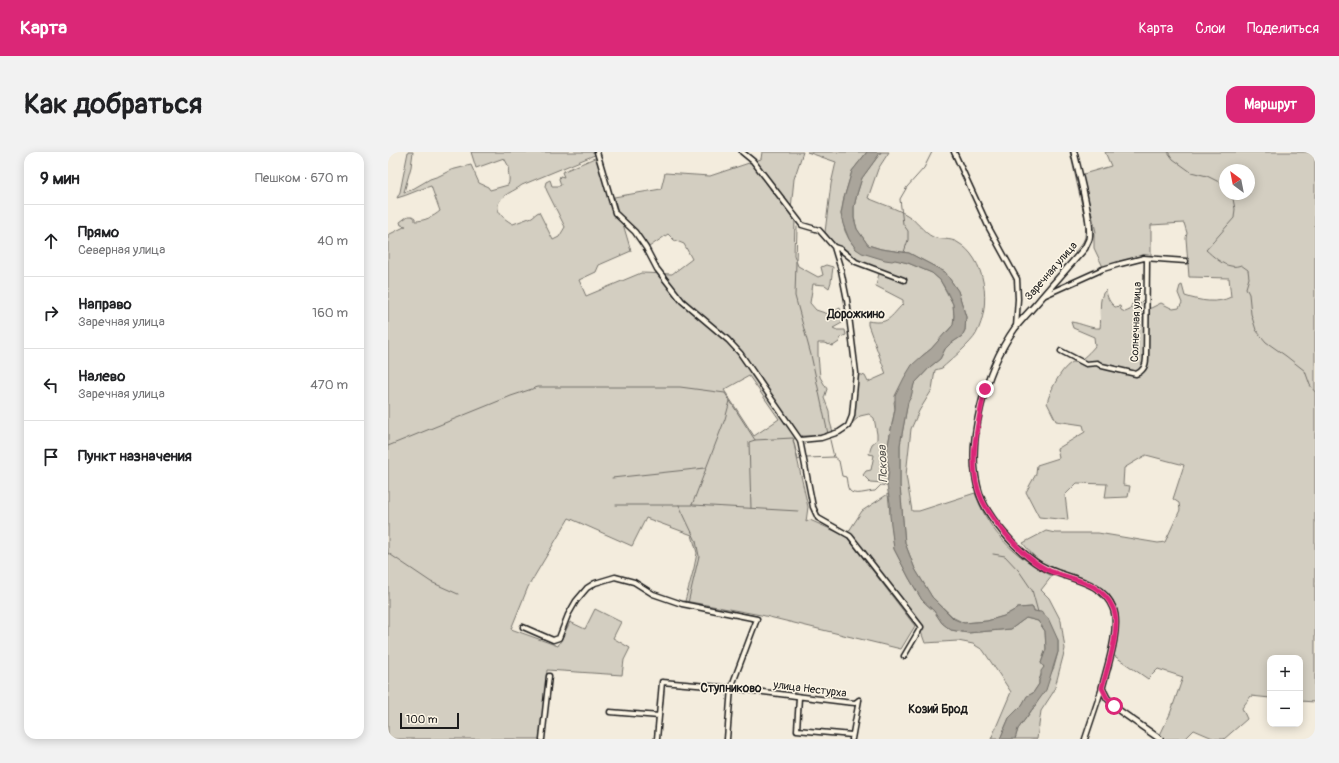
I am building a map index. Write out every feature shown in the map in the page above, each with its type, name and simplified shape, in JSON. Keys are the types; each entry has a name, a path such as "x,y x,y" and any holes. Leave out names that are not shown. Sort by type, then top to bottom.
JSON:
{"street":[{"path":"597,152 615,213 634,232 646,248 657,269 682,301 728,340 740,353 800,440 813,507 818,518 850,536 921,627 904,656"},
{"path":"742,152 753,161 802,225 819,230 834,247 848,300 856,373 852,416 848,426 839,432 821,438 800,440"},
{"name":"Заречная улица","path":"954,152 989,228 1017,279 1018,299 1016,328"},
{"name":"Заречная улица","path":"1074,152 1088,219 1090,231 1089,239 1085,248 1016,328 994,366 985,389 977,425 974,463 977,486 982,499 993,518 1023,553 1036,563 1049,570 1088,584 1100,590 1107,597 1114,609 1116,620 1115,633 1102,688"},
{"path":"834,247 840,249 856,262 904,280"},
{"path":"1043,296 1103,269 1120,264 1147,258 1186,261"},
{"name":"Солнечная улица","path":"1061,351 1086,364 1097,363 1102,366 1136,374 1143,370 1146,365 1147,258"},
{"path":"523,627 556,640 559,638 568,615 576,601 587,588 595,582 615,578 634,582 653,594 682,604 757,619 731,688 727,739"},
{"path":"542,739 549,676"},
{"name":"улица Нестурха","path":"659,716 662,682 731,688 845,702 854,702 859,700 852,737"},
{"path":"1085,739 1102,688"},
{"path":"1102,688 1107,698 1120,711 1160,739"},
{"path":"799,697 797,730 852,737"},
{"path":"610,712 659,716 656,739"}],"shaded area":[{"path":"408,152 413,152 411,167 404,192 451,170 471,165 479,183 488,187 490,190 508,185 509,167 504,158 476,168 471,152 596,152 597,154 522,185 503,197 498,205 499,212 502,216 513,224 532,217 539,212 553,240 559,237 565,227 547,191 545,186 546,182 550,180 552,186 559,186 561,185 559,179 560,176 564,177 562,172 597,157 611,209 614,216 623,224 631,251 599,265 596,272 579,280 586,296 641,273 672,274 692,259 684,244 674,240 668,234 649,247 619,215 614,197 661,189 665,173 710,176 761,159 762,152 803,152 794,179 791,209 772,184 770,189 791,213 795,220 794,255 798,266 818,277 823,275 821,267 826,265 833,267 829,288 825,285 813,284 810,303 816,310 828,314 840,308 843,319 842,323 833,328 837,330 845,330 846,335 841,337 839,342 833,346 818,343 820,377 827,389 824,398 829,411 833,432 817,436 798,436 793,440 808,507 806,522 810,520 846,536 915,626 901,649 761,615 685,601 697,553 692,535 646,518 632,546 569,518 528,587 511,629 558,646 570,622 585,629 595,609 621,622 613,638 630,648 624,660 622,675 547,670 541,739 388,739 388,235 406,226 401,225 400,222 408,216 412,216 415,218 415,221 418,221 428,218 440,211 431,186 397,198 400,192","holes":["668,281 684,300 698,313 692,312 681,303 665,283","749,376 779,419 754,436 724,390"]},
{"path":"807,152 867,152 852,171 844,198 841,214 845,231 849,239 856,249 908,263 932,273 940,280 953,304 953,325 931,349 922,356 894,402 895,409 886,455 889,469 887,486 884,483 870,482 863,475 866,471 871,470 874,455 869,454 872,444 877,440 874,418 869,414 860,416 850,425 853,416 859,374 865,376 868,382 886,374 868,325 868,321 885,321 903,304 903,300 876,286 880,269 857,260 844,248 834,244 825,232 831,184 836,162"},
{"path":"867,152 881,152 862,178 857,194 854,207 854,218 857,229 868,245 881,249 909,253 945,272 958,291 966,317 965,330 962,336 945,349 940,359 914,384 911,397 908,402 900,445 900,486 905,543 915,569 932,597 954,619 964,623 987,621 1004,616 1018,608 1032,607 1034,611 1041,612 1048,618 1058,640 1058,652 1046,690 1018,729 1015,739 1000,739 1009,718 1022,705 1027,696 1033,693 1039,684 1041,671 1044,667 1041,663 1046,649 1045,631 1038,621 1026,618 1011,629 968,633 951,630 942,623 934,611 922,600 894,549 887,486 889,469 886,455 895,409 895,396 912,365 931,349 948,331 953,325 954,316 953,304 946,290 940,280 932,273 908,263 895,260 885,260 862,253 856,249 849,239 841,214 844,198 852,171"},
{"path":"881,152 889,152 878,169 868,198 907,215 926,233 933,237 957,242 967,249 980,270 985,296 981,322 976,334 966,346 946,365 935,370 932,390 919,411 911,429 906,475 912,511 919,511 975,493 988,520 1005,542 1026,560 1052,576 1041,590 1049,598 1061,621 1065,649 1054,691 1041,711 1037,739 1015,739 1018,729 1035,706 1054,667 1058,652 1058,640 1032,607 1018,608 1004,616 987,621 964,623 954,618 932,597 915,569 905,543 900,486 900,445 908,401 914,384 940,359 945,349 950,344 962,336 965,330 966,317 958,291 945,272 909,253 881,249 868,245 857,229 854,218 854,207 857,194 862,178"},
{"path":"1105,152 1315,152 1315,702 1303,701 1303,655 1267,655 1267,698 1251,696 1242,708 1247,719 1224,739 1215,739 1194,730 1185,739 1165,739 1160,735 1170,714 1183,677 1158,669 1148,679 1113,655 1118,633 1118,616 1113,600 1098,586 1059,571 1038,560 1023,543 1046,531 1055,533 1098,533 1158,543 1165,542 1180,510 1179,503 1173,499 1184,465 1146,455 1124,468 1123,485 1130,486 1128,497 1105,498 1107,484 1077,483 1065,495 1068,520 1039,517 1026,492 1036,474 1037,465 1059,458 1057,449 1085,432 1083,425 1056,421 1047,403 1053,387 1067,366 1082,359 1095,346 1094,337 1073,328 1071,322 1093,328 1100,328 1101,302 1103,293 1106,290 1111,303 1115,307 1120,306 1121,310 1125,312 1130,310 1132,304 1138,305 1144,299 1147,308 1151,308 1161,303 1173,309 1179,308 1182,303 1178,293 1180,286 1182,285 1185,296 1197,299 1214,301 1231,297 1229,278 1189,277 1186,238 1187,233 1184,223 1151,225 1151,256 1103,267 1094,248 1094,234 1080,175 1111,166"},
{"path":"888,494 894,549 922,600 934,611 942,623 951,630 968,633 1011,629 1026,618 1038,621 1045,631 1046,649 1041,663 1044,667 1039,684 1033,693 1027,697 1022,705 1009,718 1000,739 991,739 1011,692 983,650 973,644 958,641 925,643 920,629 847,534 862,511"}],"waterway":[{"path":"904,252 908,240 908,231 903,224 900,199 907,187 924,168 932,152"},
{"path":"1070,152 1086,223 1085,237 1075,252"},
{"path":"1077,152 1096,232"},
{"path":"1168,152 1173,159 1191,172 1207,176 1219,182"},
{"path":"1233,200 1235,209 1234,218 1206,250 1224,264 1234,266 1241,265 1248,270 1249,278 1246,288 1249,294 1251,314 1256,330 1266,342 1305,371 1310,385 1315,392"},
{"path":"797,227 795,296 811,355 828,434"},
{"path":"388,446 511,396 538,387 680,387 725,393 755,440 793,438 798,460 800,459"},
{"path":"616,505 692,505 725,419 730,401"},
{"path":"751,508 749,442 755,440"},
{"path":"830,440 834,457"},
{"name":"Пскова","path":"807,458 834,457 839,461 842,476 846,477 848,487 851,492 861,493 875,491 881,485 887,486"},
{"path":"612,478 705,468"},
{"path":"679,505 696,541 699,556 688,603 757,616"},
{"path":"693,505 798,511"},
{"path":"388,553 431,582 458,594"},
{"path":"993,554 1005,556 1019,571 1032,590 1038,612"}],"district":[{"name":"Дорожкино","path":"856,314"},
{"name":"Ступниково","path":"731,688"},
{"name":"Козий Брод","path":"938,709"}],"route":[{"path":"985,389 977,425 974,454 975,475 982,499 1002,530 1023,553 1036,563 1049,570 1088,584 1100,590 1107,597 1114,609 1116,620 1115,633 1102,688 1107,698 1114,706"}]}
